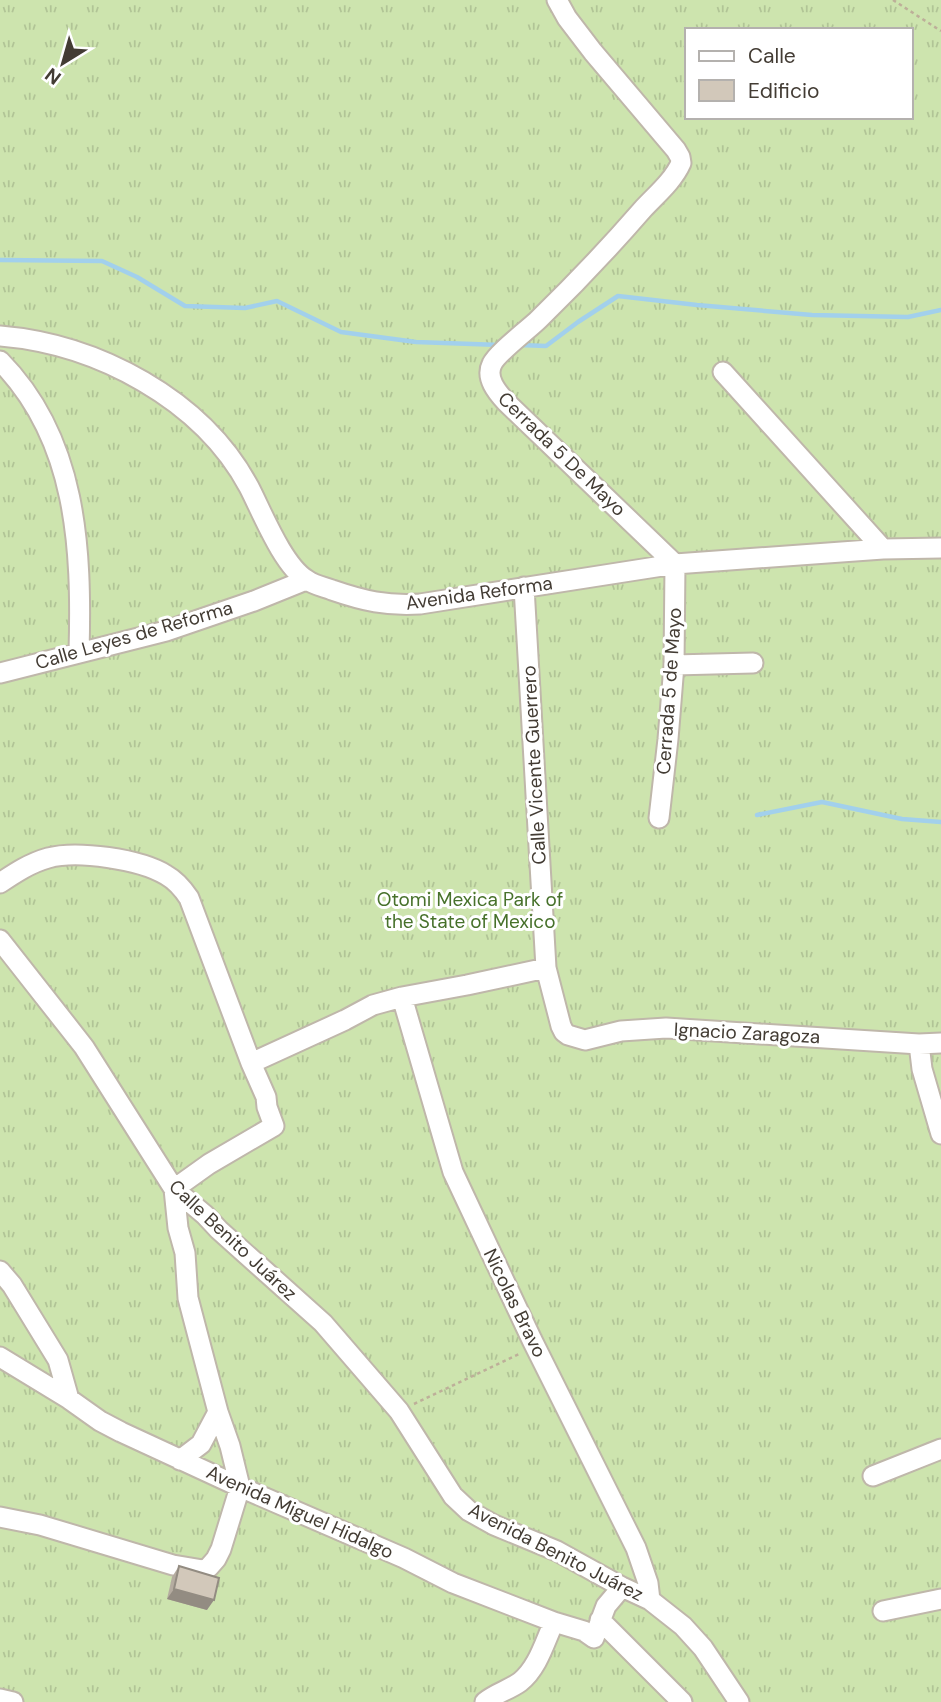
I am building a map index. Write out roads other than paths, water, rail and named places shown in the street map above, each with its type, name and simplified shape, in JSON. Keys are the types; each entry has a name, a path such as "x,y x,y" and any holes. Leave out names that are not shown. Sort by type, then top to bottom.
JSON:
{"street":[{"name":"Cerrada 5 De Mayo","path":"557,0 593,52 678,153 680,166 603,255 496,359 490,378 506,402 675,564"},
{"path":"0,336 37,341 99,360 156,388 173,400 192,416 232,461 247,483 280,548 306,580"},
{"path":"0,361 30,396 44,421 71,497 78,548 79,652"},
{"path":"723,372 883,549"},
{"name":"Avenida Reforma","path":"306,580 367,601 398,605 420,604 675,564 883,549 941,548"},
{"name":"Cerrada 5 de Mayo","path":"659,818 674,665 675,564"},
{"name":"Calle Leyes de Reforma","path":"0,673 166,631 306,580"},
{"name":"Calle Vicente Guerrero","path":"524,587 546,968 561,1026"},
{"path":"674,665 753,663"},
{"path":"0,883 33,863 50,857 69,855 138,863 171,878 185,892 193,906 266,1097 274,1126 209,1164 173,1189 178,1228 185,1253 188,1298 240,1487 216,1559 203,1570 173,1564 40,1525 0,1517"},
{"name":"Calle Benito Juárez","path":"0,940 84,1048 173,1189 323,1323 399,1411 453,1496"},
{"path":"251,1063 373,1005 546,968"},
{"name":"Nicolas Bravo","path":"402,997 453,1172 535,1346 636,1548 648,1583 650,1600"},
{"name":"Ignacio Zaragoza","path":"561,1026 568,1035 585,1041 621,1031 666,1028 919,1044 941,1043"},
{"path":"919,1044 922,1069 941,1134"},
{"path":"0,1271 12,1285 58,1360 69,1399"},
{"name":"Avenida Miguel Hidalgo","path":"0,1357 100,1421 180,1460 404,1558 453,1583 584,1631 594,1638 600,1620"},
{"path":"180,1460 201,1444 218,1412"},
{"path":"873,1476 941,1448"},
{"name":"Avenida Benito Juárez","path":"453,1496 469,1511 494,1525 557,1551 650,1600 683,1626 703,1648 739,1702"},
{"path":"622,1587 606,1606 600,1620 682,1702"},
{"path":"883,1611 941,1599"},
{"path":"485,1702 523,1679 536,1661 554,1622"},
{"path":"0,1699 13,1702"}],"waterway":[{"path":"0,260 102,261 137,277 185,306 245,308 277,301 341,332 416,342 500,345"},
{"path":"519,345 546,346 618,296 812,315 908,317 941,310"},
{"path":"757,815 822,802 902,819 941,822"}],"park label":[{"name":"Otomi Mexica Park of the State of Mexico","path":"470,910"}]}
